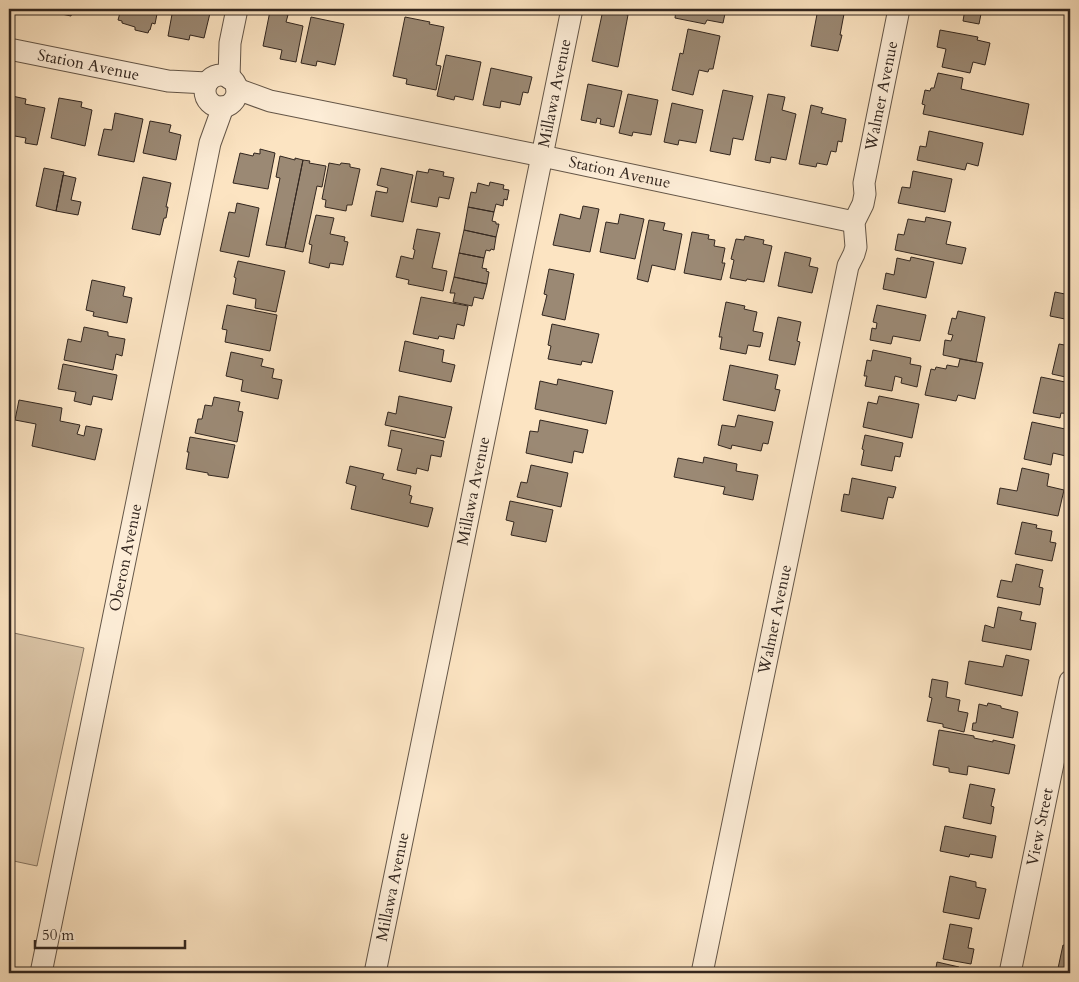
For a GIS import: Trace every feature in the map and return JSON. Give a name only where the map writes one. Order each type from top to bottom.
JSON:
[{"type":"street","name":"Oberon Avenue","points":[[41,973],[237,9]]},
{"type":"street","name":"Millawa Avenue","points":[[375,973],[572,9]]},
{"type":"street","name":"Walmer Avenue","points":[[702,973],[848,266],[856,247],[848,220],[863,204],[865,194],[864,183],[899,9]]},
{"type":"street","name":"Station Avenue","points":[[9,49],[542,156],[848,220]]},
{"type":"street","name":"View Street","points":[[1010,973],[1070,683]]},
{"type":"shaded area","points":[[9,632],[84,648],[37,866],[9,860]]},
{"type":"building","points":[[38,9],[73,9],[71,16]]},
{"type":"building","points":[[121,9],[158,9],[155,24],[152,23],[148,33],[135,30],[135,27],[118,20]]},
{"type":"building","points":[[173,9],[211,9],[204,38],[190,35],[189,40],[168,36]]},
{"type":"building","points":[[631,9],[652,9],[651,13]]},
{"type":"building","points":[[676,9],[726,9],[723,23],[707,20],[705,24],[675,18]]},
{"type":"building","points":[[818,9],[844,14],[838,51],[811,46]]},
{"type":"building","points":[[965,9],[982,9],[979,24],[963,21]]},
{"type":"building","points":[[603,10],[628,15],[618,67],[592,61]]},
{"type":"building","points":[[270,11],[288,15],[286,22],[303,26],[296,62],[280,59],[282,50],[263,46]]},
{"type":"building","points":[[311,17],[344,24],[335,65],[317,61],[316,66],[301,63]]},
{"type":"building","points":[[405,17],[444,27],[436,65],[441,66],[436,90],[406,84],[407,79],[393,76]]},
{"type":"building","points":[[688,29],[720,36],[713,69],[709,69],[708,72],[699,70],[693,95],[672,90],[680,53],[683,54]]},
{"type":"building","points":[[940,30],[978,37],[977,40],[990,43],[985,65],[973,62],[970,73],[942,67],[946,49],[937,47]]},
{"type":"building","points":[[446,55],[481,62],[473,100],[455,96],[454,100],[437,96]]},
{"type":"building","points":[[491,68],[532,77],[528,93],[523,92],[520,105],[501,101],[500,108],[483,105]]},
{"type":"building","points":[[938,73],[963,78],[961,89],[1029,104],[1023,135],[923,114],[925,105],[922,104],[925,90],[930,91],[931,88],[934,88]]},
{"type":"building","points":[[588,84],[622,91],[614,127],[600,124],[601,119],[597,118],[596,123],[581,120]]},
{"type":"building","points":[[723,90],[753,96],[743,140],[733,138],[730,155],[710,151]]},
{"type":"building","points":[[628,94],[658,100],[651,135],[633,132],[632,136],[619,133]]},
{"type":"building","points":[[768,94],[785,97],[782,110],[796,114],[786,160],[771,157],[770,163],[755,160]]},
{"type":"building","points":[[12,96],[26,99],[25,104],[45,108],[37,145],[25,143],[26,138],[9,135],[9,110]]},
{"type":"building","points":[[59,98],[82,102],[81,107],[92,110],[85,146],[51,138]]},
{"type":"building","points":[[672,103],[703,110],[696,143],[679,140],[678,145],[664,142]]},
{"type":"building","points":[[811,105],[823,108],[821,113],[846,119],[842,142],[838,141],[836,152],[831,151],[827,165],[817,163],[816,167],[799,164]]},
{"type":"building","points":[[115,113],[143,119],[134,162],[98,155],[104,129],[112,130]]},
{"type":"building","points":[[150,121],[171,125],[169,132],[181,135],[176,160],[143,153]]},
{"type":"building","points":[[929,131],[983,143],[978,166],[967,163],[965,170],[917,160],[920,146],[926,147]]},
{"type":"building","points":[[260,149],[275,153],[268,189],[233,183],[240,153],[253,156],[254,153],[260,154]]},
{"type":"building","points":[[280,156],[303,160],[285,248],[266,245],[280,178],[276,177]]},
{"type":"building","points":[[303,160],[326,166],[322,187],[317,186],[303,252],[285,248]]},
{"type":"building","points":[[329,163],[350,164],[350,167],[360,169],[352,205],[347,205],[346,211],[325,207],[326,200],[322,199]]},
{"type":"building","points":[[44,168],[64,172],[56,211],[36,206]]},
{"type":"building","points":[[381,168],[413,175],[403,222],[371,216],[376,191],[387,193],[388,188],[377,185]]},
{"type":"building","points":[[429,169],[444,172],[443,176],[454,178],[449,199],[439,197],[437,207],[411,202],[417,171],[428,173]]},
{"type":"building","points":[[913,171],[952,179],[945,212],[898,203],[902,187],[910,188]]},
{"type":"building","points":[[63,175],[76,178],[71,200],[81,202],[78,215],[56,211]]},
{"type":"building","points":[[143,177],[171,183],[166,207],[168,207],[166,218],[164,218],[160,235],[132,229]]},
{"type":"building","points":[[490,182],[504,185],[503,189],[509,190],[507,200],[504,199],[503,206],[496,204],[494,212],[468,207],[471,192],[476,193],[478,183],[489,186]]},
{"type":"building","points":[[237,203],[259,208],[249,257],[220,251],[229,212],[235,213]]},
{"type":"building","points":[[583,206],[599,209],[590,252],[553,245],[560,214],[580,219]]},
{"type":"building","points":[[468,207],[494,212],[492,221],[499,224],[496,237],[464,230]]},
{"type":"building","points":[[1070,211],[1070,239],[1065,238]]},
{"type":"building","points":[[620,214],[644,219],[635,259],[600,252],[606,222],[618,224]]},
{"type":"building","points":[[316,215],[334,218],[330,234],[345,237],[344,241],[348,242],[343,265],[330,263],[329,268],[309,263],[312,245],[309,244]]},
{"type":"building","points":[[926,217],[951,222],[946,244],[966,248],[962,264],[895,250],[898,234],[904,235],[908,219],[925,222]]},
{"type":"building","points":[[649,220],[665,223],[663,230],[682,234],[675,270],[652,265],[648,282],[637,279]]},
{"type":"building","points":[[417,229],[440,233],[432,268],[447,271],[443,291],[408,284],[409,280],[396,277],[401,256],[413,259]]},
{"type":"building","points":[[464,230],[496,237],[494,250],[486,250],[484,258],[459,253]]},
{"type":"building","points":[[692,232],[709,235],[708,239],[715,240],[714,246],[725,248],[722,263],[725,263],[721,280],[684,273]]},
{"type":"building","points":[[745,236],[764,240],[763,244],[772,246],[764,282],[730,278],[734,260],[731,259],[736,239],[744,240]]},
{"type":"building","points":[[785,252],[811,258],[809,266],[818,268],[812,293],[778,286]]},
{"type":"building","points":[[459,253],[484,258],[482,268],[487,269],[486,271],[489,272],[487,284],[454,277]]},
{"type":"building","points":[[911,257],[934,262],[926,298],[883,289],[886,273],[894,275],[897,258],[910,261]]},
{"type":"building","points":[[238,261],[285,271],[276,312],[255,308],[256,299],[233,294],[236,278],[234,277]]},
{"type":"building","points":[[549,269],[574,274],[565,320],[542,315],[547,295],[544,294]]},
{"type":"building","points":[[454,277],[487,284],[483,299],[474,297],[472,306],[453,302],[455,293],[450,293]]},
{"type":"building","points":[[92,280],[125,287],[123,296],[132,298],[127,323],[93,316],[94,312],[86,310]]},
{"type":"building","points":[[1055,292],[1070,295],[1070,320],[1050,316]]},
{"type":"building","points":[[421,297],[468,306],[464,326],[457,324],[454,339],[439,336],[438,339],[413,334]]},
{"type":"building","points":[[726,302],[745,306],[744,309],[757,312],[753,331],[763,333],[760,347],[748,345],[746,354],[720,349],[722,337],[719,337]]},
{"type":"building","points":[[227,305],[277,315],[270,351],[225,342],[227,330],[222,329]]},
{"type":"building","points":[[877,305],[926,315],[920,341],[893,336],[891,344],[870,340],[872,328],[876,329],[877,323],[873,322]]},
{"type":"building","points":[[958,311],[985,317],[976,362],[943,355],[945,340],[951,341],[953,335],[948,334],[952,318],[956,319]]},
{"type":"building","points":[[778,317],[801,322],[797,341],[800,342],[795,365],[769,360]]},
{"type":"building","points":[[552,324],[599,334],[592,363],[582,361],[581,365],[548,359],[551,346],[548,345]]},
{"type":"building","points":[[84,327],[108,332],[108,336],[125,339],[122,356],[116,354],[113,370],[64,360],[68,339],[81,342]]},
{"type":"building","points":[[405,341],[444,350],[442,362],[455,365],[451,382],[399,371]]},
{"type":"building","points":[[1059,344],[1070,346],[1070,378],[1052,374]]},
{"type":"building","points":[[873,350],[911,358],[910,364],[921,366],[917,387],[901,383],[902,378],[895,376],[892,391],[865,386],[867,376],[864,376],[867,360],[871,361]]},
{"type":"building","points":[[231,352],[263,359],[261,366],[274,369],[272,378],[282,380],[278,399],[241,391],[243,380],[226,376]]},
{"type":"building","points":[[960,359],[983,363],[975,399],[958,395],[956,401],[925,395],[931,369],[935,370],[936,367],[946,369],[947,365],[958,367]]},
{"type":"building","points":[[63,364],[117,375],[112,400],[93,396],[91,405],[74,401],[76,392],[58,389]]},
{"type":"building","points":[[730,365],[778,375],[775,389],[780,390],[775,411],[723,400]]},
{"type":"building","points":[[1041,377],[1070,383],[1070,414],[1061,413],[1060,418],[1033,413]]},
{"type":"building","points":[[558,379],[613,391],[606,424],[535,409],[540,381],[557,385]]},
{"type":"building","points":[[399,396],[452,407],[445,438],[385,425],[388,412],[396,414]]},
{"type":"building","points":[[879,396],[919,404],[912,438],[863,427],[868,402],[877,404]]},
{"type":"building","points":[[214,397],[240,402],[238,411],[243,412],[237,442],[195,433],[198,419],[202,419],[205,405],[212,406]]},
{"type":"building","points":[[19,400],[62,408],[60,421],[80,425],[77,434],[84,436],[86,426],[102,429],[95,460],[32,446],[36,424],[15,420]]},
{"type":"building","points":[[738,415],[773,422],[768,444],[763,443],[761,451],[732,445],[731,449],[718,445],[722,425],[735,427]]},
{"type":"building","points":[[540,420],[588,430],[583,453],[574,451],[572,463],[526,453],[530,431],[538,432]]},
{"type":"building","points":[[1032,422],[1070,430],[1070,457],[1053,453],[1051,465],[1024,459]]},
{"type":"building","points":[[391,430],[444,441],[441,457],[431,455],[428,471],[417,468],[416,474],[397,470],[402,449],[388,446]]},
{"type":"building","points":[[865,435],[903,443],[900,457],[895,456],[892,471],[861,465]]},
{"type":"building","points":[[190,437],[235,445],[228,478],[186,469]]},
{"type":"building","points":[[704,457],[737,464],[736,471],[758,475],[753,500],[723,494],[725,487],[674,477],[678,458],[703,463]]},
{"type":"building","points":[[531,465],[568,473],[561,507],[517,497],[521,482],[527,483]]},
{"type":"building","points":[[350,466],[384,474],[382,479],[411,486],[409,495],[412,496],[410,503],[433,508],[428,527],[351,509],[356,486],[346,483]]},
{"type":"building","points":[[1022,468],[1049,474],[1047,486],[1064,490],[1058,516],[997,504],[1000,488],[1017,491]]},
{"type":"building","points":[[852,478],[896,487],[893,498],[888,497],[883,519],[841,511],[844,494],[849,495]]},
{"type":"building","points":[[510,501],[553,510],[546,542],[511,535],[514,522],[506,520]]},
{"type":"building","points":[[1022,522],[1037,525],[1036,528],[1052,531],[1050,542],[1056,543],[1052,561],[1015,554]]},
{"type":"building","points":[[1016,564],[1043,570],[1039,587],[1043,588],[1040,605],[997,597],[1001,580],[1012,582]]},
{"type":"building","points":[[998,607],[1022,612],[1020,620],[1036,623],[1031,650],[982,641],[985,625],[994,628]]},
{"type":"building","points":[[1006,655],[1029,660],[1022,696],[965,684],[969,661],[1003,667]]},
{"type":"building","points":[[932,679],[948,682],[946,697],[960,700],[958,711],[968,713],[964,732],[943,727],[943,724],[927,721],[932,698],[929,697]]},
{"type":"building","points":[[988,703],[1018,712],[1013,738],[972,730],[973,723],[976,723],[979,704],[987,706]]},
{"type":"building","points":[[939,730],[1015,745],[1009,774],[968,766],[967,775],[949,772],[949,768],[933,765]]},
{"type":"building","points":[[970,784],[995,789],[991,806],[994,807],[991,824],[963,818]]},
{"type":"building","points":[[945,826],[996,836],[992,858],[970,854],[969,857],[940,851]]},
{"type":"building","points":[[950,876],[976,882],[976,887],[986,889],[979,919],[943,912]]},
{"type":"building","points":[[950,924],[972,928],[968,948],[974,949],[971,964],[943,959]]},
{"type":"building","points":[[1063,945],[1070,947],[1070,973],[1057,973]]},
{"type":"building","points":[[937,962],[959,967],[958,973],[935,973]]}]
